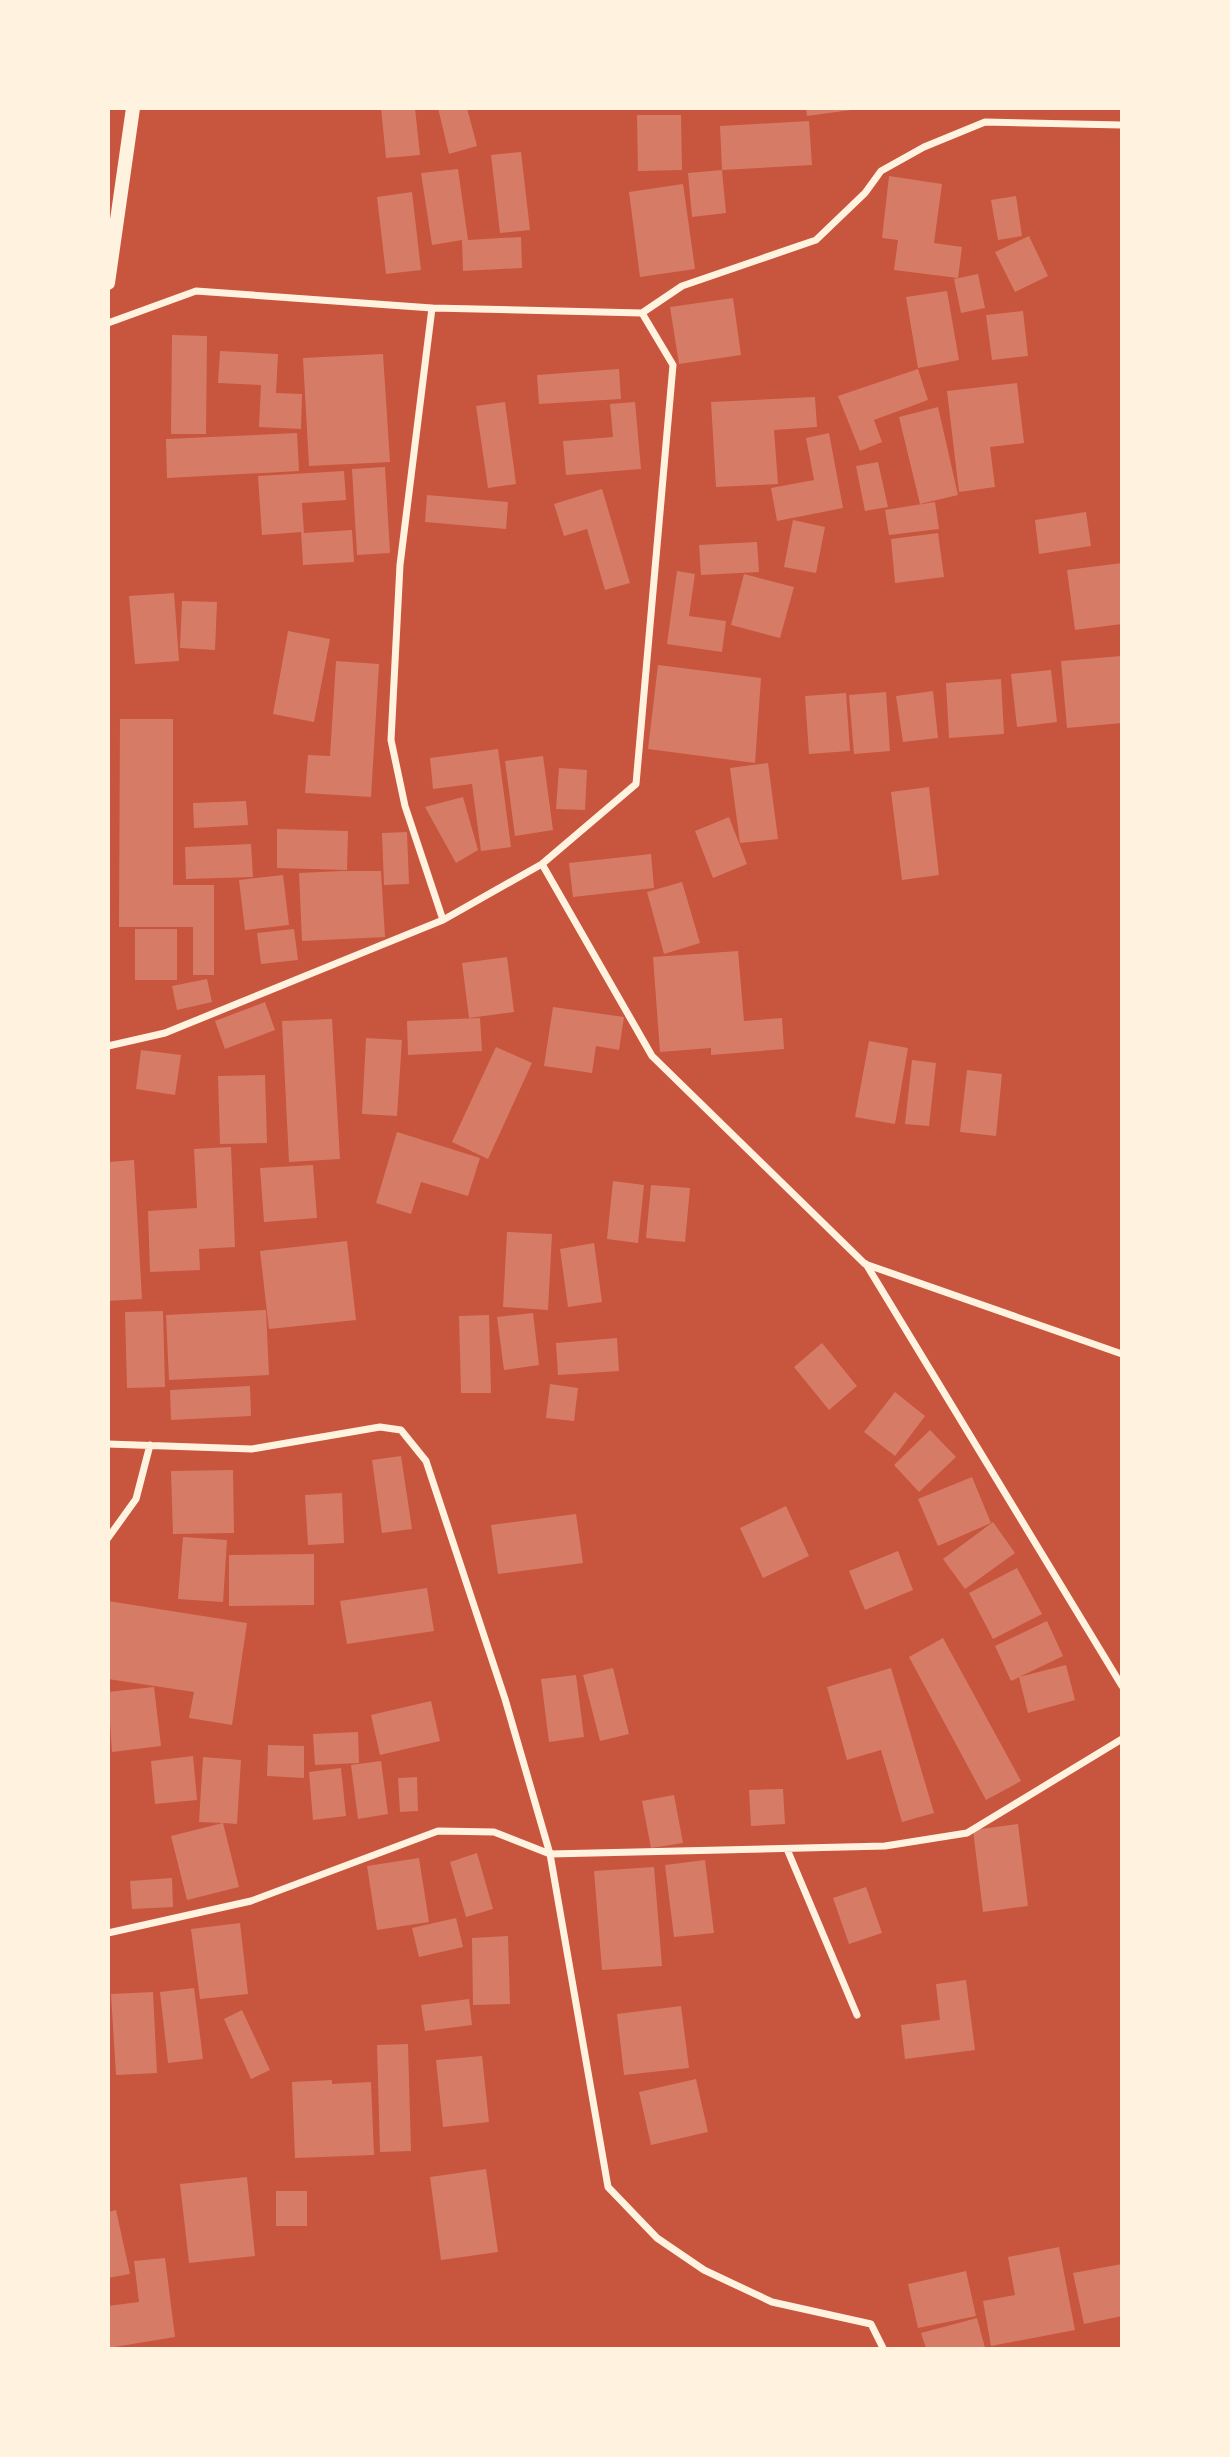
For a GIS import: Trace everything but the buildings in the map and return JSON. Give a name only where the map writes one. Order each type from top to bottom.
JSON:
[{"type":"main road","points":[[108,282],[133,108]]},
{"type":"street","points":[[108,323],[197,290],[432,308],[642,313],[682,286],[816,240],[865,193],[881,171],[924,147],[985,122],[1122,125]]},
{"type":"street","points":[[432,308],[400,565],[391,740],[405,806],[443,920]]},
{"type":"street","points":[[108,1046],[165,1033],[443,920],[542,864],[636,784],[673,365],[642,313]]},
{"type":"street","points":[[542,864],[652,1056],[865,1264],[1122,1686]]},
{"type":"street","points":[[865,1264],[1122,1354]]},
{"type":"street","points":[[108,1444],[252,1449],[380,1427],[401,1430],[426,1461],[505,1699],[550,1854],[608,2187],[657,2238],[704,2270],[772,2302],[871,2324],[883,2348]]},
{"type":"street","points":[[108,1538],[136,1499],[150,1445]]},
{"type":"street","points":[[108,1933],[251,1901],[438,1831],[494,1832],[550,1854],[885,1846],[967,1833],[1122,1739]]},
{"type":"street","points":[[787,1849],[857,2015]]}]
